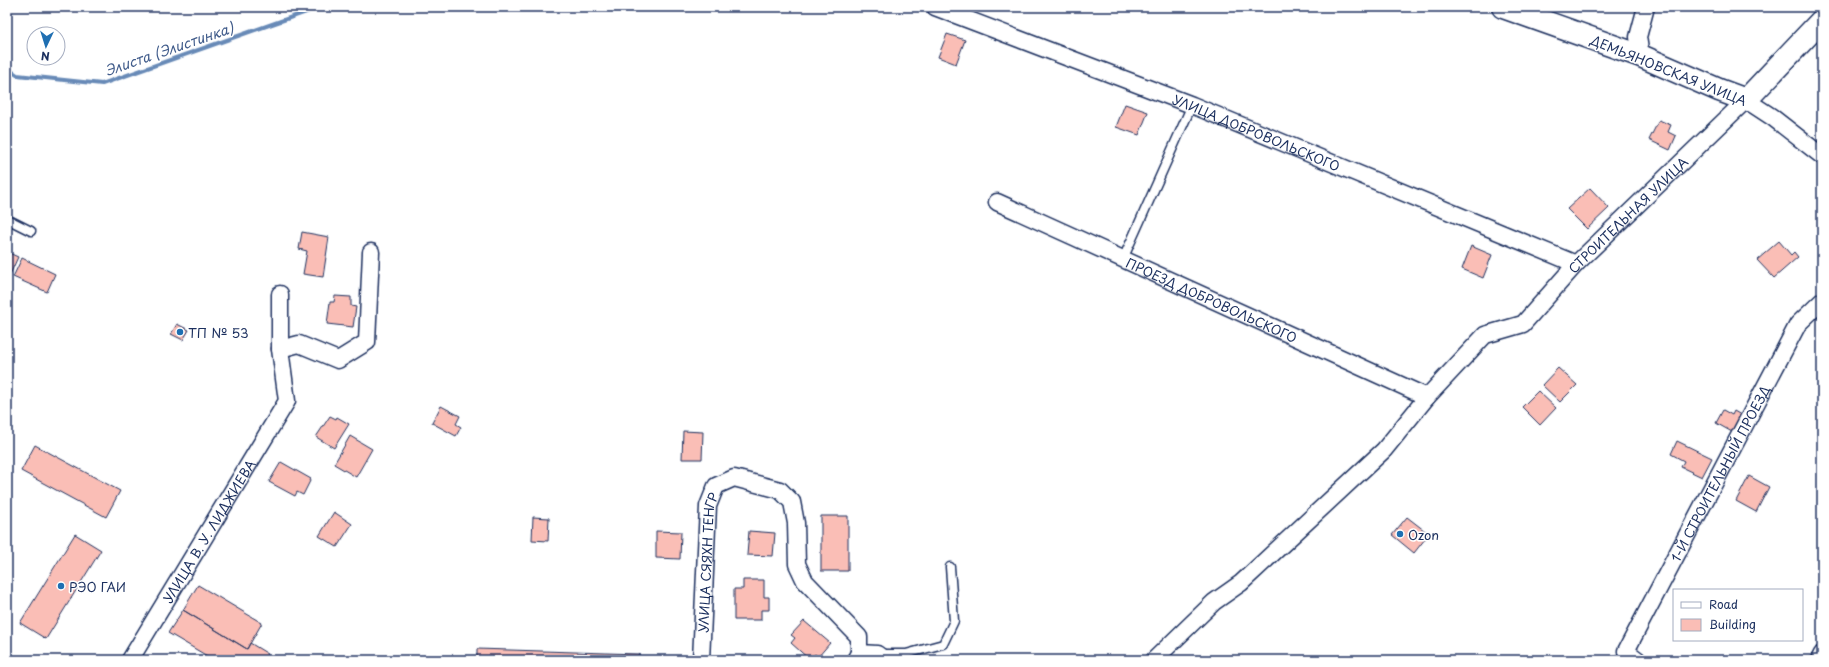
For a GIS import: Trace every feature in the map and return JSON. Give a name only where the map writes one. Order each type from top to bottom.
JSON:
[{"type":"street","name":"УЛИЦА ДОБРОВОЛЬСКОГО","points":[[935,7],[1192,105],[1576,264]]},
{"type":"street","name":"ДЕМЬЯНОВСКАЯ УЛИЦА","points":[[1503,7],[1641,56],[1719,90],[1746,100],[1772,117],[1822,156]]},
{"type":"street","points":[[1641,56],[1638,37],[1646,7]]},
{"type":"street","name":"СТРОИТЕЛЬНАЯ УЛИЦА","points":[[1154,660],[1214,602],[1241,583],[1384,450],[1427,397],[1485,335],[1523,324],[1576,264],[1746,100],[1822,20]]},
{"type":"street","name":"ПРОЕЗД ДОБРОВОЛЬСКОГО","points":[[998,202],[1427,397]]},
{"type":"street","points":[[280,294],[280,349],[299,344],[338,360],[367,342],[371,252]]},
{"type":"street","name":"1-Й СТРОИТЕЛЬНЫЙ ПРОЕЗД","points":[[1632,656],[1798,324],[1822,301]]},
{"type":"street","name":"УЛИЦА В. У. ЛИДЖИЕВА","points":[[130,660],[287,401],[280,349]]},
{"type":"street","name":"УЛИЦА СЯЯХН ТЕНГР","points":[[701,660],[708,506],[716,486],[734,478],[780,490],[792,502],[796,523],[797,564],[806,581],[859,637],[857,657],[881,657]]},
{"type":"street","points":[[1819,660],[1822,654]]},
{"type":"lane","points":[[1123,259],[1192,105]]},
{"type":"lane","points":[[7,219],[31,231]]},
{"type":"lane","points":[[881,657],[906,654],[943,644],[954,621],[950,567]]},
{"type":"building","points":[[947,34],[965,40],[956,64],[938,57]]},
{"type":"building","points":[[1125,104],[1148,112],[1139,135],[1116,127]]},
{"type":"building","points":[[1659,120],[1671,125],[1668,132],[1676,136],[1670,150],[1649,140]]},
{"type":"building","points":[[1590,188],[1609,208],[1587,229],[1567,209]]},
{"type":"building","points":[[302,232],[329,237],[323,277],[303,274],[307,251],[299,249]]},
{"type":"building","points":[[1779,241],[1791,255],[1794,252],[1798,257],[1774,278],[1757,260]]},
{"type":"building","points":[[1471,246],[1492,255],[1483,278],[1462,269]]},
{"type":"building","points":[[7,252],[18,257],[7,281]]},
{"type":"building","points":[[22,258],[55,274],[47,292],[13,277]]},
{"type":"building","points":[[335,296],[351,297],[351,306],[356,307],[353,327],[327,324],[330,302],[334,302]]},
{"type":"building","name":"ТП № 53","points":[[177,324],[189,330],[183,340],[171,334]]},
{"type":"building","points":[[1558,368],[1577,385],[1560,402],[1542,385]]},
{"type":"building","points":[[1538,391],[1556,408],[1540,425],[1522,407]]},
{"type":"building","points":[[441,406],[460,416],[456,424],[461,427],[456,436],[432,423]]},
{"type":"building","points":[[1723,410],[1732,415],[1734,411],[1741,415],[1732,432],[1716,423]]},
{"type":"building","points":[[330,416],[336,419],[337,417],[349,424],[334,448],[316,437]]},
{"type":"building","points":[[683,431],[703,432],[702,459],[682,459]]},
{"type":"building","points":[[350,436],[372,449],[356,477],[334,464]]},
{"type":"building","points":[[1677,441],[1712,458],[1702,477],[1681,467],[1684,461],[1671,454]]},
{"type":"building","points":[[35,445],[120,491],[106,517],[21,471]]},
{"type":"building","points":[[281,462],[311,479],[303,495],[297,492],[295,496],[269,482]]},
{"type":"building","points":[[1749,476],[1769,487],[1756,512],[1736,501]]},
{"type":"building","points":[[334,512],[352,524],[337,547],[319,536]]},
{"type":"building","points":[[821,516],[848,516],[848,571],[821,571]]},
{"type":"building","points":[[533,517],[549,518],[548,541],[532,540]]},
{"type":"building","points":[[1407,517],[1429,534],[1414,553],[1392,535]]},
{"type":"building","points":[[656,531],[681,532],[680,559],[656,558]]},
{"type":"building","points":[[749,531],[775,533],[773,556],[747,555]]},
{"type":"building","name":"РЭО ГАИ","points":[[75,534],[101,550],[46,639],[20,623]]},
{"type":"building","points":[[743,580],[764,580],[764,597],[769,597],[769,610],[761,610],[761,620],[734,620],[734,589],[743,589]]},
{"type":"building","points":[[198,585],[262,623],[247,649],[183,610]]},
{"type":"building","points":[[183,610],[247,649],[250,643],[268,654],[265,660],[214,660],[168,633]]},
{"type":"building","points":[[804,621],[830,643],[818,657],[815,654],[810,660],[791,643],[795,638],[791,635]]},
{"type":"building","points":[[477,649],[639,654],[639,660],[477,660]]},
{"type":"waterway","name":"Элиста (Элистинка)","points":[[7,68],[17,75],[102,84],[312,10]]},
{"type":"place","name":"ТП № 53","points":[[180,332]]},
{"type":"place","name":"Ozon","points":[[1400,534]]},
{"type":"place","name":"РЭО ГАИ","points":[[61,586]]}]
